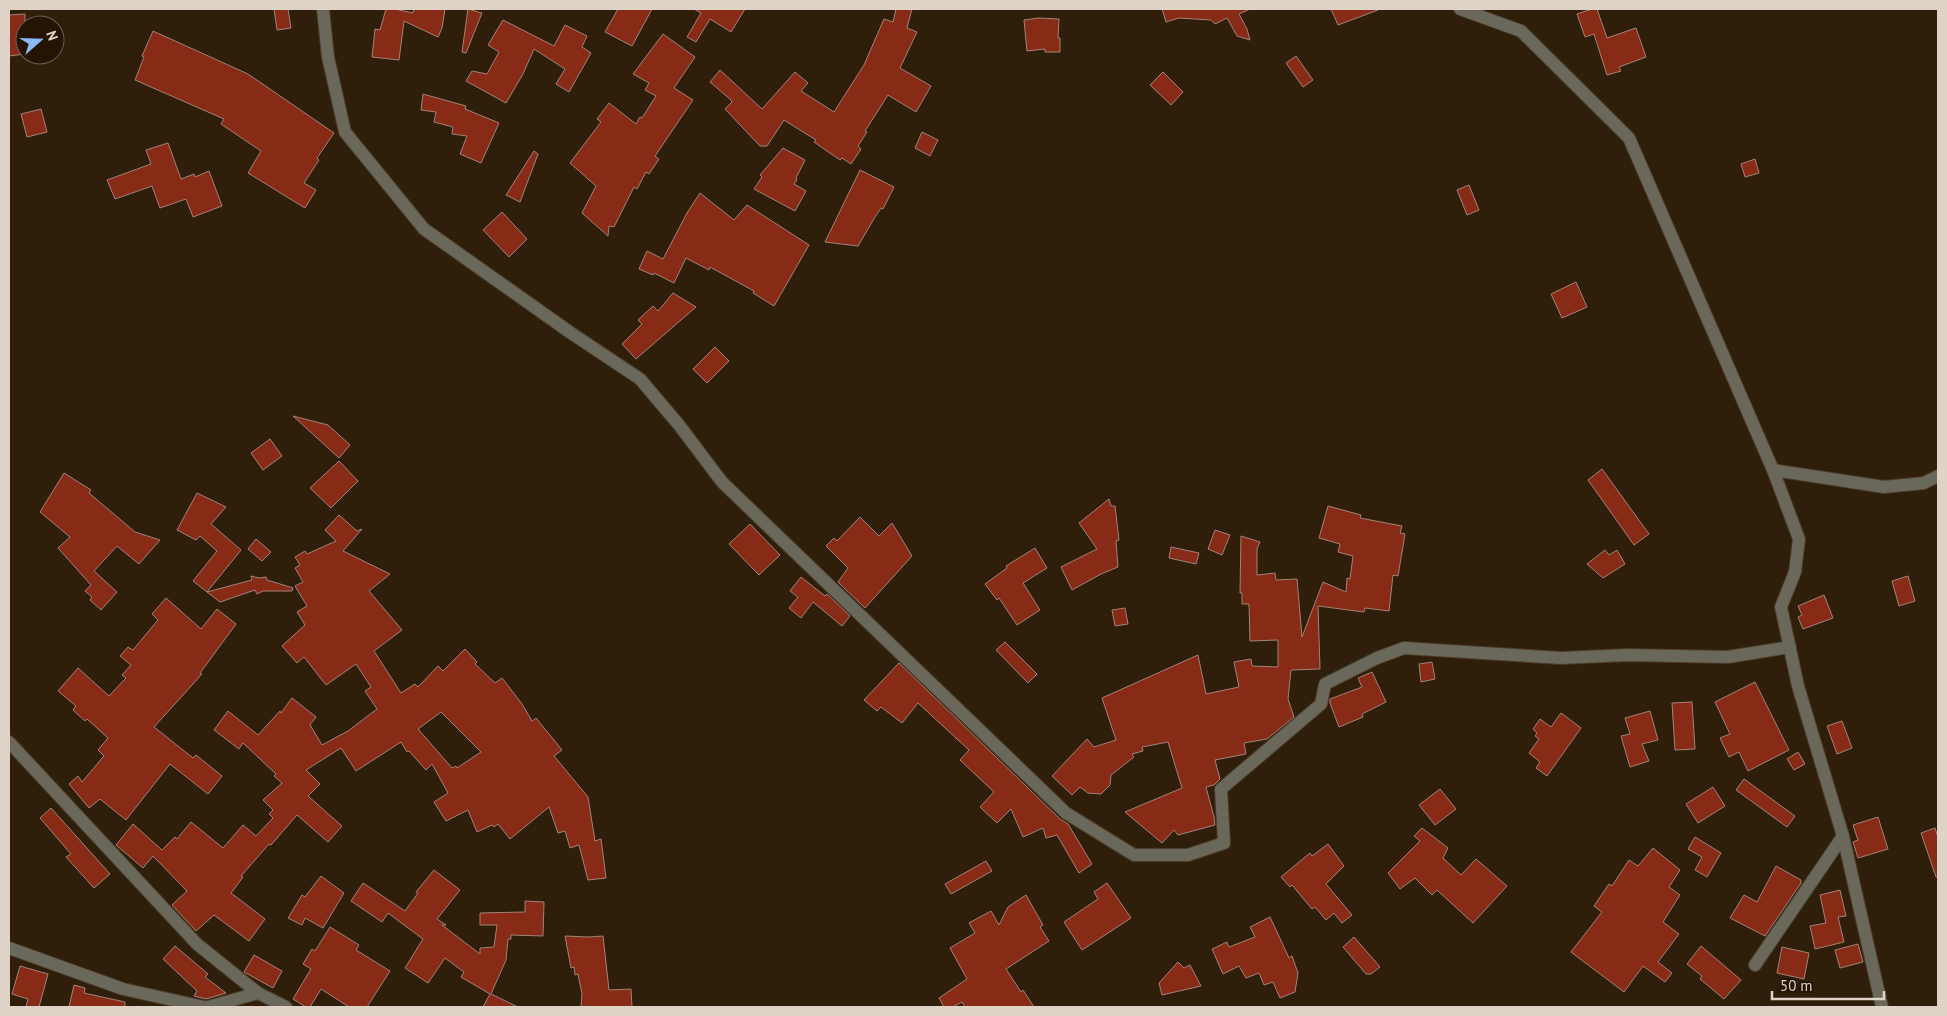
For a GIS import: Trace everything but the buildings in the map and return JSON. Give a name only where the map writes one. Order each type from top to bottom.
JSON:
[{"type":"street","points":[[322,9],[328,57],[346,132],[424,228],[571,333],[640,379],[679,425],[722,482],[1066,813],[1134,855],[1188,855],[1224,843],[1221,789],[1321,704],[1326,684],[1377,658],[1404,648],[1561,658],[1628,655],[1728,657],[1790,648]]},
{"type":"street","points":[[1460,9],[1521,31],[1629,138],[1773,470],[1798,539],[1794,572],[1781,607],[1798,686],[1843,836],[1882,1007]]},
{"type":"street","points":[[1773,470],[1884,487],[1924,482],[1938,476]]},
{"type":"street","points":[[9,742],[197,944],[258,993],[286,1007]]},
{"type":"street","points":[[1755,965],[1843,836]]},
{"type":"street","points":[[9,948],[123,989],[204,1007]]},
{"type":"street","points":[[208,1007],[258,993]]}]
